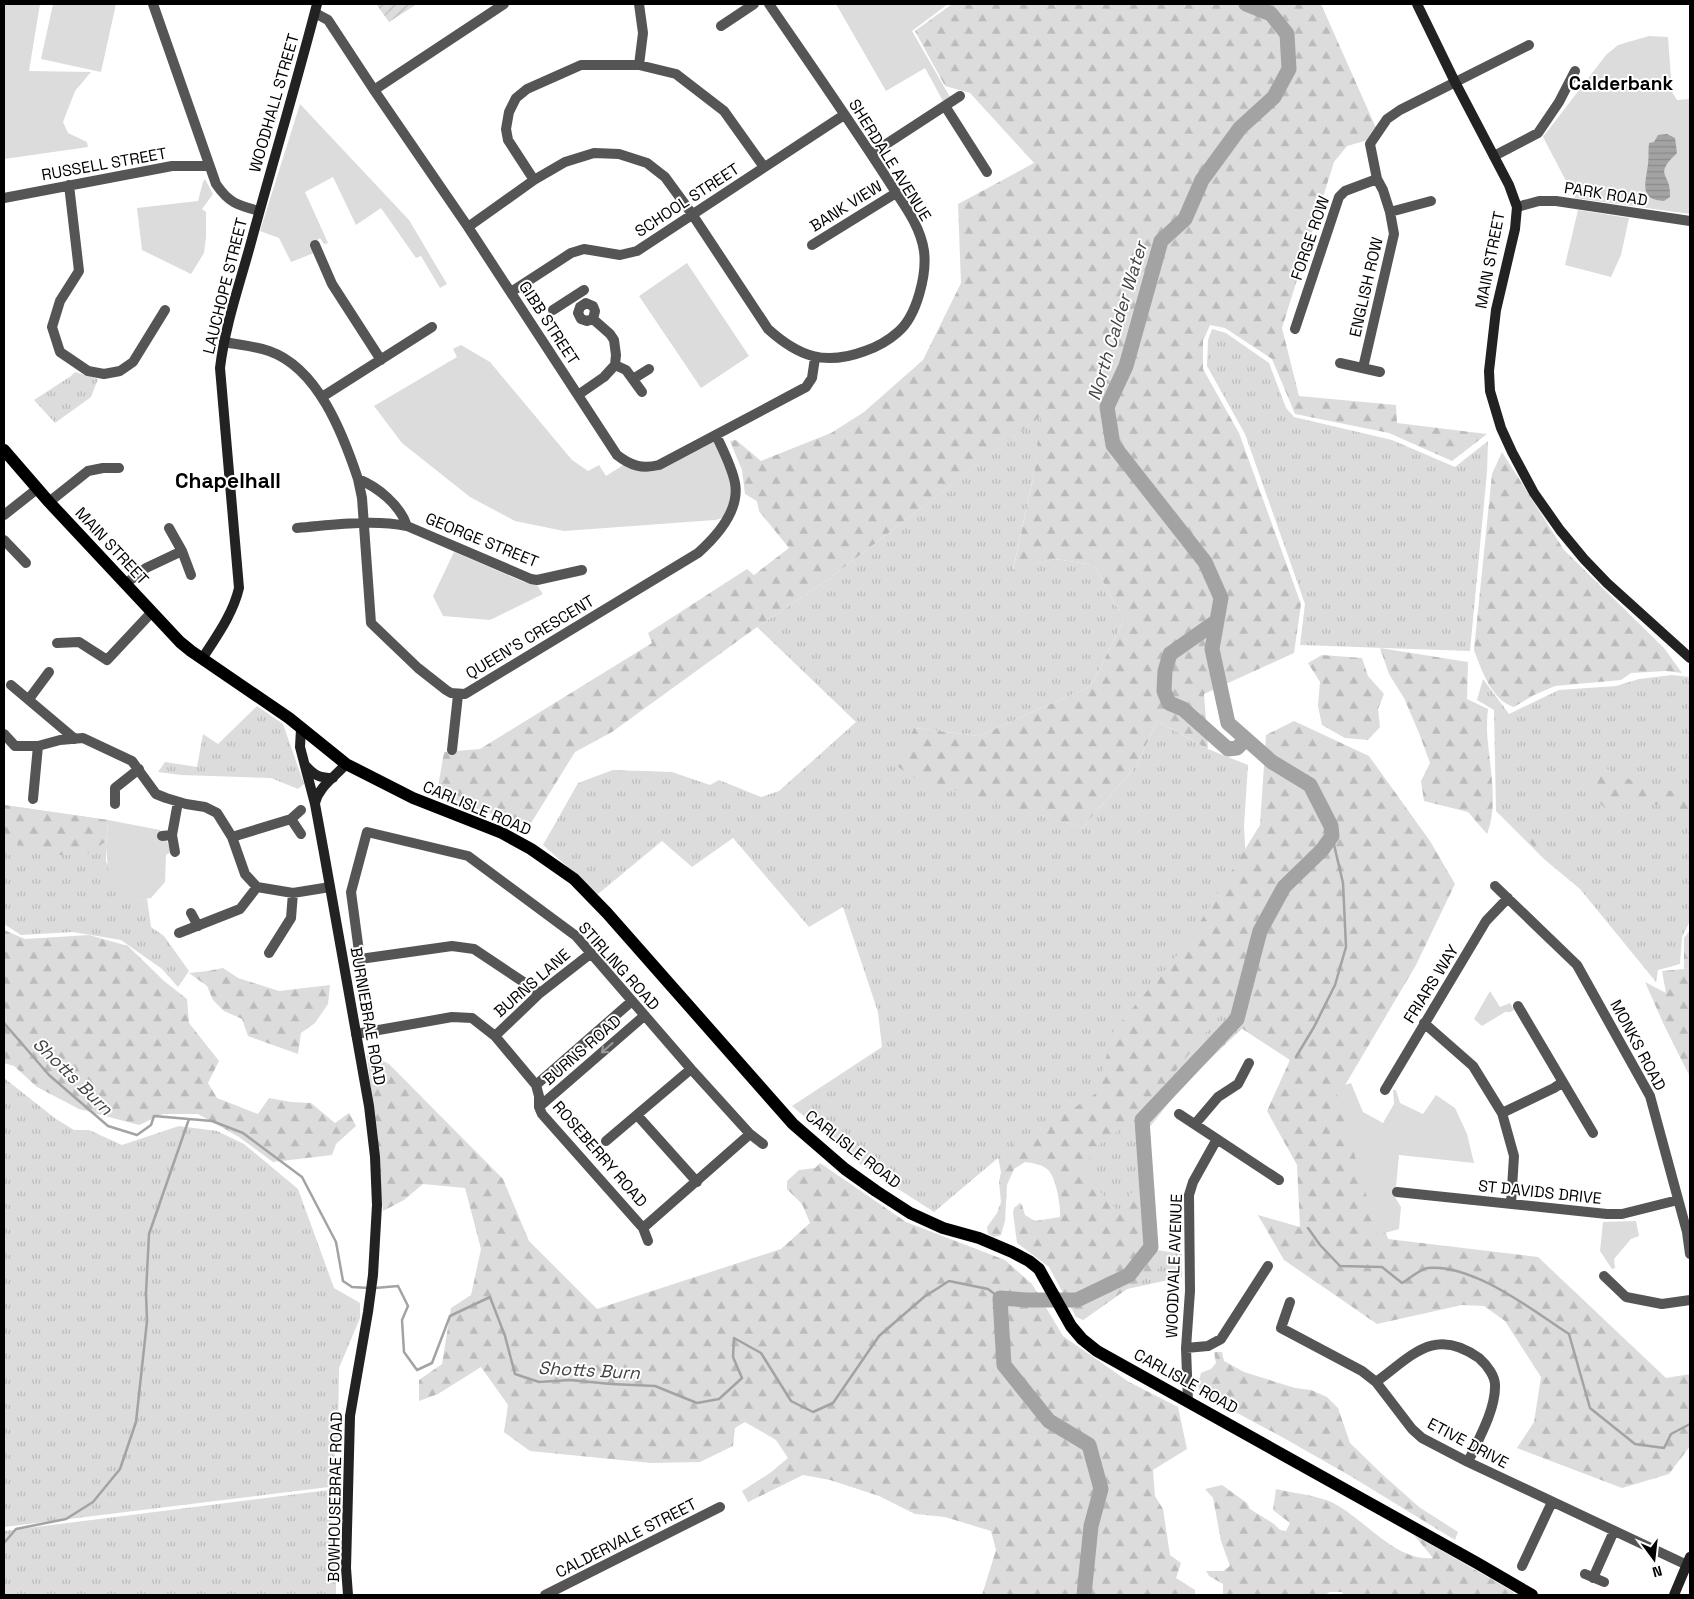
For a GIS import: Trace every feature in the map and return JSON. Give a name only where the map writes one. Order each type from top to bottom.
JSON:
[{"type":"main road","name":"MAIN STREET","points":[[4,450],[37,489],[151,613],[180,642],[202,659]]},
{"type":"main road","name":"CARLISLE ROAD","points":[[202,659],[289,718],[346,764],[413,798],[502,833],[552,862],[574,880],[607,913],[793,1124],[845,1169],[910,1213],[943,1228],[979,1238],[1029,1261],[1039,1269],[1070,1326],[1097,1351],[1532,1595]]},
{"type":"street","points":[[153,4],[216,184],[224,196],[236,204],[259,211]]},
{"type":"street","points":[[374,90],[504,4]]},
{"type":"street","points":[[639,4],[643,33],[639,64]]},
{"type":"street","points":[[721,26],[754,4]]},
{"type":"street","name":"SHERDALE AVENUE","points":[[769,4],[915,222],[924,251],[923,279],[913,312],[900,331],[875,347],[854,355],[815,358]]},
{"type":"street","name":"MAIN STREET","points":[[1421,5],[1455,82],[1509,185],[1517,207],[1515,229],[1496,310],[1489,370],[1490,391],[1495,412],[1512,452],[1534,493],[1560,530],[1584,559],[1607,582],[1690,658]]},
{"type":"street","name":"GIBB STREET","points":[[316,8],[328,20],[468,227],[617,455],[632,465],[642,467],[659,465],[806,388],[812,378],[815,358]]},
{"type":"street","name":"WOODHALL STREET","points":[[259,211],[285,125],[316,8]]},
{"type":"street","name":"ENGLISH ROW","points":[[1363,368],[1394,234],[1390,212],[1383,190],[1377,179],[1370,144],[1388,119],[1400,110],[1529,45]]},
{"type":"street","points":[[534,180],[508,140],[506,129],[509,112],[516,98],[527,89],[581,65],[639,64],[676,74],[724,111],[764,167]]},
{"type":"street","points":[[1494,156],[1538,133],[1559,102],[1576,71]]},
{"type":"street","points":[[871,154],[960,96]]},
{"type":"street","points":[[945,106],[988,172]]},
{"type":"street","name":"SCHOOL STREET","points":[[511,292],[570,253],[584,249],[620,255],[637,251],[844,115]]},
{"type":"street","points":[[468,227],[534,180],[565,162],[594,153],[620,154],[647,163],[665,177],[692,214],[768,329],[782,341],[815,358]]},
{"type":"street","name":"RUSSELL STREET","points":[[4,198],[172,166],[209,166]]},
{"type":"street","name":"FORGE ROW","points":[[1295,329],[1339,197],[1345,191],[1377,179]]},
{"type":"street","points":[[69,185],[79,271],[60,301],[52,327],[60,352],[88,372],[104,374],[120,371],[133,362],[165,310]]},
{"type":"street","name":"BANK VIEW","points":[[812,245],[896,193]]},
{"type":"street","points":[[1390,212],[1431,201]]},
{"type":"street","name":"PARK ROAD","points":[[1517,207],[1556,201],[1690,221]]},
{"type":"street","name":"LAUCHOPE STREET","points":[[202,659],[220,631],[236,600],[239,588],[220,368],[224,342],[259,211]]},
{"type":"street","points":[[315,245],[332,284],[381,360]]},
{"type":"street","points":[[553,310],[580,293],[582,305],[578,312],[579,317],[587,322],[593,319],[614,340],[615,365],[604,377],[578,395]]},
{"type":"street","points":[[322,397],[432,327]]},
{"type":"street","points":[[224,342],[270,352],[302,372],[322,397],[341,434],[358,479]]},
{"type":"street","points":[[1340,363],[1380,372]]},
{"type":"street","points":[[615,365],[626,370],[642,392]]},
{"type":"street","points":[[633,380],[649,369]]},
{"type":"street","name":"QUEEN'S CRESCENT","points":[[358,479],[362,498],[371,623],[418,668],[446,690],[458,695],[465,694],[698,553],[712,541],[730,515],[736,495],[735,483],[716,435]]},
{"type":"street","points":[[49,502],[88,471],[103,468],[120,468]]},
{"type":"street","name":"GEORGE STREET","points":[[358,479],[368,483],[387,498],[402,515],[408,526],[531,580],[582,570]]},
{"type":"street","points":[[4,515],[37,489]]},
{"type":"street","points":[[297,528],[363,523],[408,526]]},
{"type":"street","points":[[169,528],[182,551],[191,575]]},
{"type":"street","points":[[4,540],[26,563]]},
{"type":"street","points":[[125,584],[146,568],[182,551]]},
{"type":"street","points":[[57,643],[79,642],[107,660],[151,613]]},
{"type":"street","points":[[29,699],[49,672]]},
{"type":"street","points":[[11,685],[75,739]]},
{"type":"street","points":[[452,750],[458,695]]},
{"type":"street","name":"BURNIEBRAE ROAD","points":[[301,728],[300,747],[315,804],[369,1106],[375,1156],[376,1205],[373,1275],[368,1312]]},
{"type":"street","points":[[4,734],[15,746],[38,746],[83,738],[132,761],[156,794],[178,802],[205,807],[217,813],[232,837],[245,874],[257,887],[293,893],[330,887]]},
{"type":"street","points":[[32,800],[38,746]]},
{"type":"street","points":[[304,764],[316,776],[333,778]]},
{"type":"street","points":[[315,804],[317,794],[321,788],[346,764]]},
{"type":"street","points":[[115,804],[115,788],[139,769]]},
{"type":"street","points":[[175,852],[167,836],[178,802]]},
{"type":"street","points":[[232,837],[292,819],[301,810]]},
{"type":"street","points":[[292,819],[301,834]]},
{"type":"street","name":"STIRLING ROAD","points":[[540,993],[474,949],[452,946],[360,959],[351,892],[367,832],[468,856],[576,936],[644,1016],[750,1134],[763,1144]]},
{"type":"street","name":"MONKS ROAD","points":[[1495,886],[1577,965],[1650,1096],[1687,1232],[1690,1254]]},
{"type":"street","points":[[178,933],[240,909],[257,887]]},
{"type":"street","points":[[269,953],[292,918],[293,893]]},
{"type":"street","name":"FRIARS WAY","points":[[1385,1090],[1486,921],[1508,898]]},
{"type":"street","points":[[192,913],[198,926]]},
{"type":"street","name":"BURNS LANE","points":[[495,1036],[540,993],[590,954]]},
{"type":"street","name":"BURNS ROAD","points":[[536,1085],[632,1001]]},
{"type":"street","points":[[1518,1006],[1593,1132]]},
{"type":"street","name":"BURNS ROAD","points":[[539,1107],[644,1016]]},
{"type":"street","points":[[356,1034],[452,1017],[472,1018],[495,1036],[536,1085]]},
{"type":"street","points":[[1424,1023],[1474,1066],[1502,1113],[1514,1156],[1511,1204]]},
{"type":"street","points":[[1195,1124],[1218,1096],[1238,1084],[1249,1063]]},
{"type":"street","points":[[606,1141],[691,1068]]},
{"type":"street","points":[[1502,1113],[1563,1082]]},
{"type":"street","name":"ROSEBERRY ROAD","points":[[536,1085],[539,1107],[542,1114],[643,1228],[648,1241]]},
{"type":"street","points":[[638,1114],[697,1182]]},
{"type":"street","points":[[1179,1114],[1279,1180]]},
{"type":"street","points":[[643,1228],[750,1134]]},
{"type":"street","name":"WOODVALE AVENUE","points":[[1188,1401],[1186,1348],[1190,1291],[1189,1195],[1193,1182],[1217,1139]]},
{"type":"street","name":"ST DAVIDS DRIVE","points":[[1397,1192],[1622,1214],[1678,1200]]},
{"type":"street","points":[[1186,1348],[1208,1346],[1221,1339],[1268,1266]]},
{"type":"street","points":[[1604,1276],[1626,1297],[1662,1304],[1690,1300]]},
{"type":"street","name":"ETIVE DRIVE","points":[[1290,1302],[1282,1328],[1362,1371],[1376,1382],[1412,1429],[1422,1438],[1468,1462],[1614,1531],[1688,1561]]},
{"type":"street","name":"BOWHOUSEBRAE ROAD","points":[[348,1595],[346,1568],[350,1416],[368,1312]]},
{"type":"street","points":[[1376,1382],[1424,1348],[1434,1344],[1453,1344],[1462,1347],[1483,1362],[1494,1377],[1496,1386],[1491,1410],[1468,1462]]},
{"type":"street","points":[[1522,1566],[1552,1502]]},
{"type":"street","name":"CALDERVALE STREET","points":[[545,1595],[720,1507]]},
{"type":"street","points":[[1604,1582],[1589,1576],[1614,1531]]},
{"type":"street","points":[[1674,1595],[1688,1561]]},
{"type":"green space","points":[[4,4],[40,4],[29,71],[91,72],[75,91],[63,122],[68,133],[87,142],[88,147],[4,159]]},
{"type":"green space","points":[[53,4],[116,4],[101,72],[41,59]]},
{"type":"green space","points":[[376,4],[417,4],[389,22]]},
{"type":"green space","points":[[836,4],[948,4],[912,31],[950,97],[943,101],[925,68],[886,91]]},
{"type":"green space","points":[[952,4],[1321,4],[1376,128],[1368,140],[1347,146],[1334,162],[1282,328],[1299,396],[1396,405],[1397,423],[1487,434],[1452,461],[1389,433],[1295,414],[1272,359],[1225,328],[1210,325],[1203,341],[1203,369],[1239,433],[1301,604],[1294,653],[1204,694],[1208,749],[1157,721],[1137,765],[1082,828],[914,778],[897,766],[914,728],[979,736],[1091,686],[1124,620],[1094,565],[1055,559],[1013,570],[1034,474],[1041,416],[826,581],[757,627],[612,732],[575,752],[528,828],[437,793],[444,752],[480,749],[652,643],[648,633],[747,569],[754,575],[789,548],[759,511],[757,501],[745,494],[742,470],[730,441],[736,440],[761,461],[831,433],[864,412],[923,360],[961,283],[958,204],[1034,163],[970,93],[945,86],[915,31]]},
{"type":"green space","points":[[1649,36],[1668,37],[1672,92],[1677,100],[1690,99],[1690,214],[1575,198],[1543,137],[1606,55],[1618,45]]},
{"type":"green space","points":[[300,104],[409,220],[447,284],[440,288],[421,256],[416,258],[381,208],[356,225],[333,177],[305,192],[328,243],[324,244],[320,238],[311,245],[314,253],[291,262],[279,238],[260,231]]},
{"type":"green space","points":[[205,179],[213,194],[202,209],[206,212],[204,253],[191,274],[142,250],[137,208],[198,201]]},
{"type":"green space","points":[[1578,210],[1629,218],[1621,255],[1611,277],[1565,265]]},
{"type":"green space","points":[[687,263],[749,356],[701,388],[639,296]]},
{"type":"green space","points":[[1212,329],[1226,333],[1269,363],[1286,408],[1294,417],[1392,440],[1455,467],[1488,441],[1487,472],[1470,651],[1300,645],[1305,604],[1245,434],[1207,366],[1208,340]]},
{"type":"green space","points":[[461,345],[490,362],[572,460],[588,471],[599,465],[606,476],[625,464],[641,468],[715,438],[733,483],[727,517],[715,520],[564,531],[515,521],[470,497],[402,443],[374,406],[457,357],[453,349]]},
{"type":"green space","points":[[75,372],[98,379],[91,397],[55,423],[34,400]]},
{"type":"green space","points":[[1042,415],[1034,474],[1013,569],[1055,559],[1094,565],[1124,620],[1091,686],[979,736],[914,728],[1017,808],[1082,828],[1137,765],[1157,721],[1208,749],[1248,765],[1244,826],[1254,1017],[1182,1086],[1149,1128],[1157,1250],[1182,1254],[1182,1277],[1127,1289],[1083,1320],[1069,1236],[1042,1129],[1017,1142],[934,1212],[861,1165],[792,1106],[882,1047],[878,1012],[843,907],[809,927],[733,838],[692,867],[662,841],[598,894],[543,845],[578,783],[613,770],[672,772],[710,785],[719,780],[761,797],[779,791],[856,722],[757,627],[826,581]]},
{"type":"green space","points":[[1502,452],[1564,550],[1664,648],[1682,673],[1666,671],[1631,673],[1621,680],[1555,686],[1534,695],[1514,707],[1506,704],[1499,698],[1488,683],[1474,650],[1492,474]]},
{"type":"green space","points":[[454,552],[524,582],[536,584],[543,594],[490,620],[443,616],[433,596]]},
{"type":"green space","points":[[1380,648],[1468,662],[1467,699],[1488,709],[1487,732],[1493,797],[1491,822],[1487,834],[1468,812],[1424,801],[1421,781],[1430,763],[1404,698],[1389,674]]},
{"type":"green space","points":[[1322,655],[1362,658],[1368,676],[1384,694],[1378,709],[1380,727],[1368,740],[1345,738],[1322,725],[1318,706],[1320,682],[1308,663]]},
{"type":"green space","points":[[1672,675],[1690,677],[1690,921],[1682,937],[1680,964],[1658,970],[1656,982],[1580,889],[1544,859],[1496,811],[1494,710],[1477,700],[1483,679],[1509,714],[1559,690],[1616,686],[1639,679]]},
{"type":"green space","points":[[257,706],[283,724],[304,784],[298,789],[271,778],[181,775],[158,772],[165,762],[197,767],[203,734],[218,744]]},
{"type":"green space","points":[[1294,721],[1369,756],[1430,841],[1455,884],[1416,965],[1344,1087],[1367,1178],[1388,1239],[1538,1257],[1666,1378],[1690,1374],[1690,1446],[1669,1474],[1622,1488],[1517,1448],[1534,1422],[1541,1377],[1505,1321],[1484,1306],[1462,1305],[1377,1324],[1284,1260],[1258,1215],[1300,1227],[1297,1165],[1267,1111],[1290,1060],[1244,1030],[1222,1012],[1140,1116],[1101,1143],[1092,1153],[1086,1164],[1087,1177],[1122,1216],[1131,1205],[1130,1194],[1144,1183],[1146,1240],[1143,1247],[1160,1267],[1151,1276],[1127,1289],[1083,1320],[1076,1317],[1049,1267],[1017,1243],[1013,1213],[1014,1208],[1020,1203],[1025,1215],[1035,1221],[1060,1217],[1056,1185],[1048,1170],[1037,1164],[1025,1162],[1014,1169],[1007,1185],[1005,1221],[1001,1235],[994,1237],[988,1234],[987,1227],[997,1213],[1001,1202],[999,1182],[1001,1172],[998,1157],[1017,1141],[1042,1129],[1098,1092],[1112,1033],[1187,943],[1260,825],[1266,735]]},
{"type":"green space","points":[[1603,767],[1644,786],[1677,792],[1690,798],[1690,819],[1677,811],[1649,802],[1629,800],[1615,808],[1612,816],[1591,793],[1586,779]]},
{"type":"green space","points":[[4,805],[108,820],[106,862],[134,900],[147,898],[151,927],[164,936],[189,971],[178,987],[162,969],[121,940],[73,932],[21,935],[4,924]]},
{"type":"green space","points":[[4,805],[108,820],[105,842],[87,854],[60,855],[20,845],[4,837]]},
{"type":"green space","points":[[108,820],[160,830],[160,838],[167,841],[171,852],[166,855],[165,882],[151,898],[134,900],[109,881],[106,846]]},
{"type":"green space","points":[[1524,833],[1546,837],[1546,847],[1541,854],[1531,844]]},
{"type":"green space","points":[[4,930],[25,939],[89,935],[128,946],[164,981],[187,999],[189,1023],[219,1061],[208,1083],[217,1098],[258,1114],[269,1098],[311,1103],[335,1123],[349,1113],[356,1126],[336,1144],[332,1155],[273,1162],[239,1137],[198,1114],[163,1114],[139,1125],[79,1109],[37,1087],[14,1066],[4,1063]]},
{"type":"green space","points":[[1690,930],[1690,1077],[1645,982],[1666,993],[1662,971],[1684,969],[1684,938]]},
{"type":"green space","points":[[223,968],[238,978],[279,991],[330,985],[328,1004],[315,1023],[301,1033],[298,1054],[248,1036],[242,1019],[224,1011],[213,1000],[207,986],[189,973]]},
{"type":"green space","points":[[1490,991],[1500,1007],[1510,1003],[1514,1010],[1505,1012],[1482,1026],[1474,1019]]},
{"type":"green space","points":[[367,1053],[389,1064],[503,1179],[529,1241],[597,1309],[781,1249],[810,1223],[802,1204],[787,1189],[787,1181],[799,1170],[815,1168],[820,1163],[906,1222],[1005,1260],[1032,1284],[1063,1336],[1129,1382],[1178,1407],[1187,1449],[1153,1470],[1155,1496],[1163,1509],[1170,1555],[1181,1563],[1176,1578],[1195,1590],[1195,1595],[982,1595],[996,1550],[991,1531],[945,1517],[915,1514],[879,1496],[830,1480],[803,1475],[748,1502],[742,1491],[770,1473],[788,1458],[776,1440],[745,1422],[735,1428],[733,1446],[700,1462],[651,1463],[530,1451],[504,1432],[508,1405],[481,1367],[438,1394],[419,1401],[419,1380],[442,1364],[451,1308],[471,1295],[481,1249],[465,1188],[423,1184],[404,1200],[383,1211]]},
{"type":"green space","points":[[4,1078],[56,1119],[74,1130],[89,1130],[122,1145],[179,1126],[217,1131],[244,1144],[298,1189],[334,1288],[360,1303],[360,1318],[339,1368],[338,1437],[329,1487],[4,1527]]},
{"type":"green space","points":[[1351,1083],[1363,1112],[1383,1123],[1394,1104],[1393,1090],[1396,1090],[1400,1103],[1423,1114],[1436,1095],[1455,1108],[1467,1134],[1474,1163],[1399,1155],[1395,1197],[1401,1207],[1399,1229],[1378,1235],[1335,1088]]},
{"type":"green space","points":[[1636,1221],[1639,1236],[1631,1239],[1614,1259],[1615,1268],[1612,1269],[1600,1251],[1603,1222]]},
{"type":"green space","points":[[1214,1352],[1222,1352],[1224,1361],[1244,1372],[1295,1388],[1311,1390],[1327,1397],[1338,1408],[1350,1443],[1419,1507],[1458,1532],[1455,1540],[1352,1477],[1200,1393],[1198,1384],[1201,1373],[1211,1369],[1216,1363]]},
{"type":"green space","points":[[1222,1485],[1247,1503],[1250,1509],[1280,1530],[1286,1531],[1290,1523],[1273,1510],[1276,1489],[1329,1501],[1342,1508],[1392,1546],[1405,1553],[1433,1558],[1414,1535],[1514,1592],[1513,1595],[1344,1595],[1342,1592],[1330,1592],[1324,1595],[1222,1595],[1223,1584],[1209,1576],[1206,1571],[1223,1571],[1230,1566],[1221,1541],[1213,1498],[1205,1489]]},
{"type":"green space","points":[[329,1490],[336,1595],[4,1595],[4,1531]]},
{"type":"shaded area","points":[[1667,134],[1675,138],[1677,153],[1664,171],[1670,189],[1670,197],[1664,201],[1650,197],[1645,189],[1645,183],[1649,143],[1654,142],[1658,135]]},
{"type":"waterway","name":"North Calder Water","points":[[1084,1595],[1091,1526],[1101,1489],[1089,1445],[1049,1421],[1004,1365],[1000,1298],[1077,1300],[1129,1275],[1151,1247],[1142,1120],[1237,1019],[1260,931],[1284,887],[1322,850],[1332,836],[1331,826],[1310,785],[1272,762],[1228,723],[1212,649],[1221,598],[1205,562],[1113,445],[1107,407],[1126,366],[1161,241],[1185,219],[1202,180],[1240,128],[1274,97],[1289,69],[1287,34],[1271,14],[1246,4]]},
{"type":"waterway","name":"North Calder Water","points":[[1217,621],[1170,654],[1165,671],[1164,691],[1169,703],[1183,709],[1228,749],[1237,748],[1246,739]]},
{"type":"waterway","points":[[1296,1057],[1314,1027],[1335,985],[1346,947],[1343,883],[1332,836]]},
{"type":"waterway","name":"Shotts Burn","points":[[4,1023],[49,1075],[108,1126],[137,1135],[151,1125],[154,1116],[212,1121],[243,1133],[302,1177],[336,1242],[343,1281],[352,1287],[369,1288]]},
{"type":"waterway","points":[[4,1543],[16,1529],[66,1519],[93,1502],[120,1469],[136,1422],[147,1321],[146,1293],[149,1234],[189,1119]]},
{"type":"waterway","points":[[1308,1228],[1320,1245],[1340,1266],[1382,1267],[1402,1283],[1418,1272],[1428,1268],[1464,1273],[1502,1290],[1538,1313],[1569,1334],[1590,1408],[1635,1444],[1664,1448],[1671,1434],[1690,1424]]},
{"type":"waterway","name":"Shotts Burn","points":[[375,1288],[398,1286],[408,1306],[402,1320],[404,1352],[417,1370],[432,1363],[450,1316],[490,1297],[505,1336],[515,1374],[539,1382],[570,1380],[655,1386],[697,1403],[719,1399],[742,1378],[733,1357],[734,1338],[761,1353],[791,1401],[813,1412],[833,1403],[879,1336],[924,1297],[949,1281],[988,1289],[1000,1298]]},
{"type":"district","name":"Calderbank","points":[[1621,83]]},
{"type":"district","name":"Chapelhall","points":[[228,480]]}]
